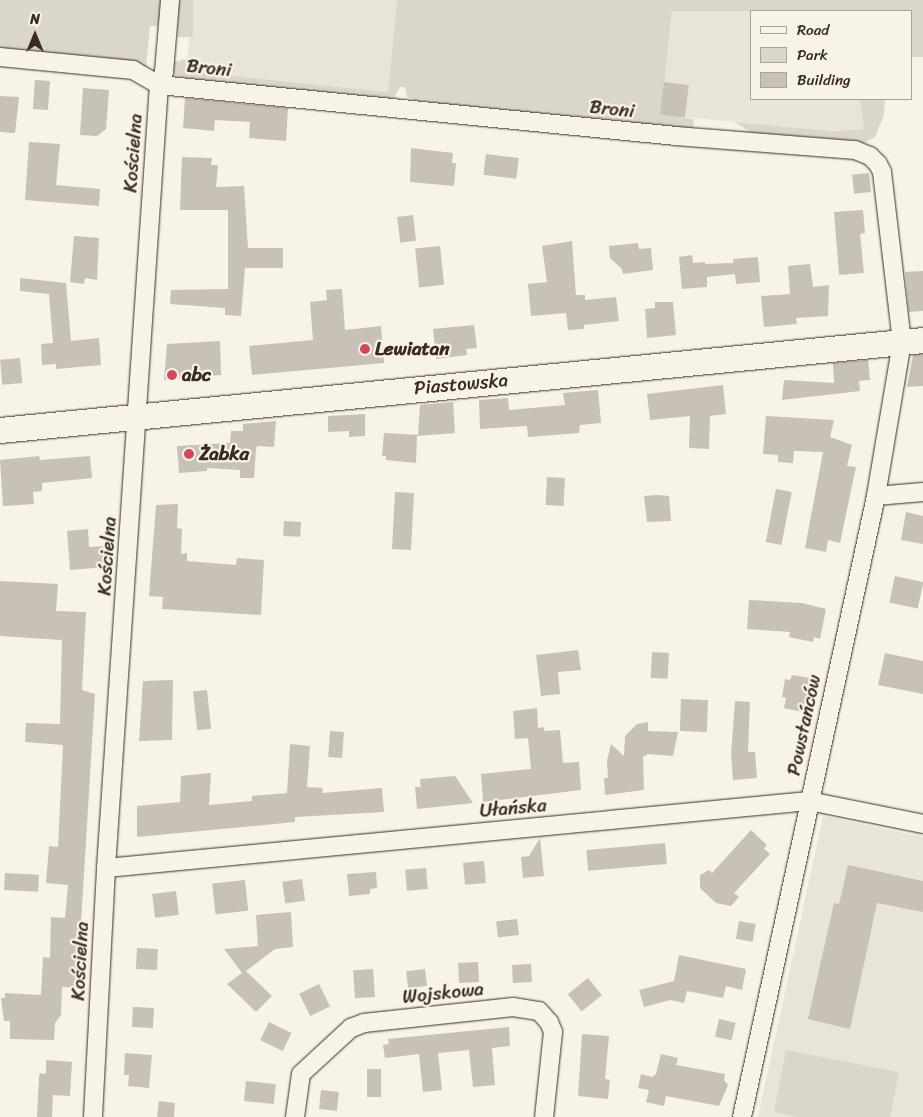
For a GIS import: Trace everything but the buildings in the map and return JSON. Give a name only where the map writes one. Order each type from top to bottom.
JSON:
[{"type":"street","name":"Kościelna","points":[[93,1117],[106,868],[139,415],[159,85],[164,72],[170,0]]},
{"type":"street","points":[[0,58],[133,70],[159,85]]},
{"type":"street","name":"Broni","points":[[159,85],[676,136],[855,150],[870,156],[882,172],[912,341]]},
{"type":"street","name":"Piastowska","points":[[0,430],[912,341]]},
{"type":"street","name":"Powstańców","points":[[742,1117],[809,801],[912,341]]},
{"type":"street","points":[[876,496],[923,492]]},
{"type":"street","name":"Ułańska","points":[[106,868],[809,801],[923,824]]},
{"type":"street","name":"Wojskowa","points":[[295,1117],[301,1074],[351,1028],[364,1023],[527,1007],[543,1013],[553,1032],[544,1117]]},
{"type":"shaded area","points":[[193,0],[397,0],[388,92],[186,71]]},
{"type":"shaded area","points":[[672,11],[750,11],[750,100],[860,100],[864,129],[833,131],[661,115]]},
{"type":"shaded area","points":[[823,816],[923,837],[923,1117],[758,1117]]},
{"type":"green space","points":[[0,0],[162,0],[160,26],[150,26],[146,68],[0,51]]},
{"type":"green space","points":[[178,0],[193,0],[193,37],[178,37]]},
{"type":"green space","points":[[397,0],[923,0],[923,57],[913,57],[913,10],[672,11],[661,115],[694,119],[693,128],[677,131],[417,101],[407,97],[405,87],[400,87],[394,98],[381,103],[183,80],[173,73],[173,62],[187,59],[186,71],[388,92]]},
{"type":"green space","points":[[860,100],[885,100],[884,115],[875,137],[860,145],[754,134],[734,122],[833,131],[864,129]]},
{"type":"green space","points":[[786,1050],[899,1072],[890,1117],[796,1117],[774,1112]]},
{"type":"place","name":"Lewiatan","points":[[365,349]]},
{"type":"place","name":"abc","points":[[172,375]]},
{"type":"place","name":"Żabka","points":[[189,454]]}]
